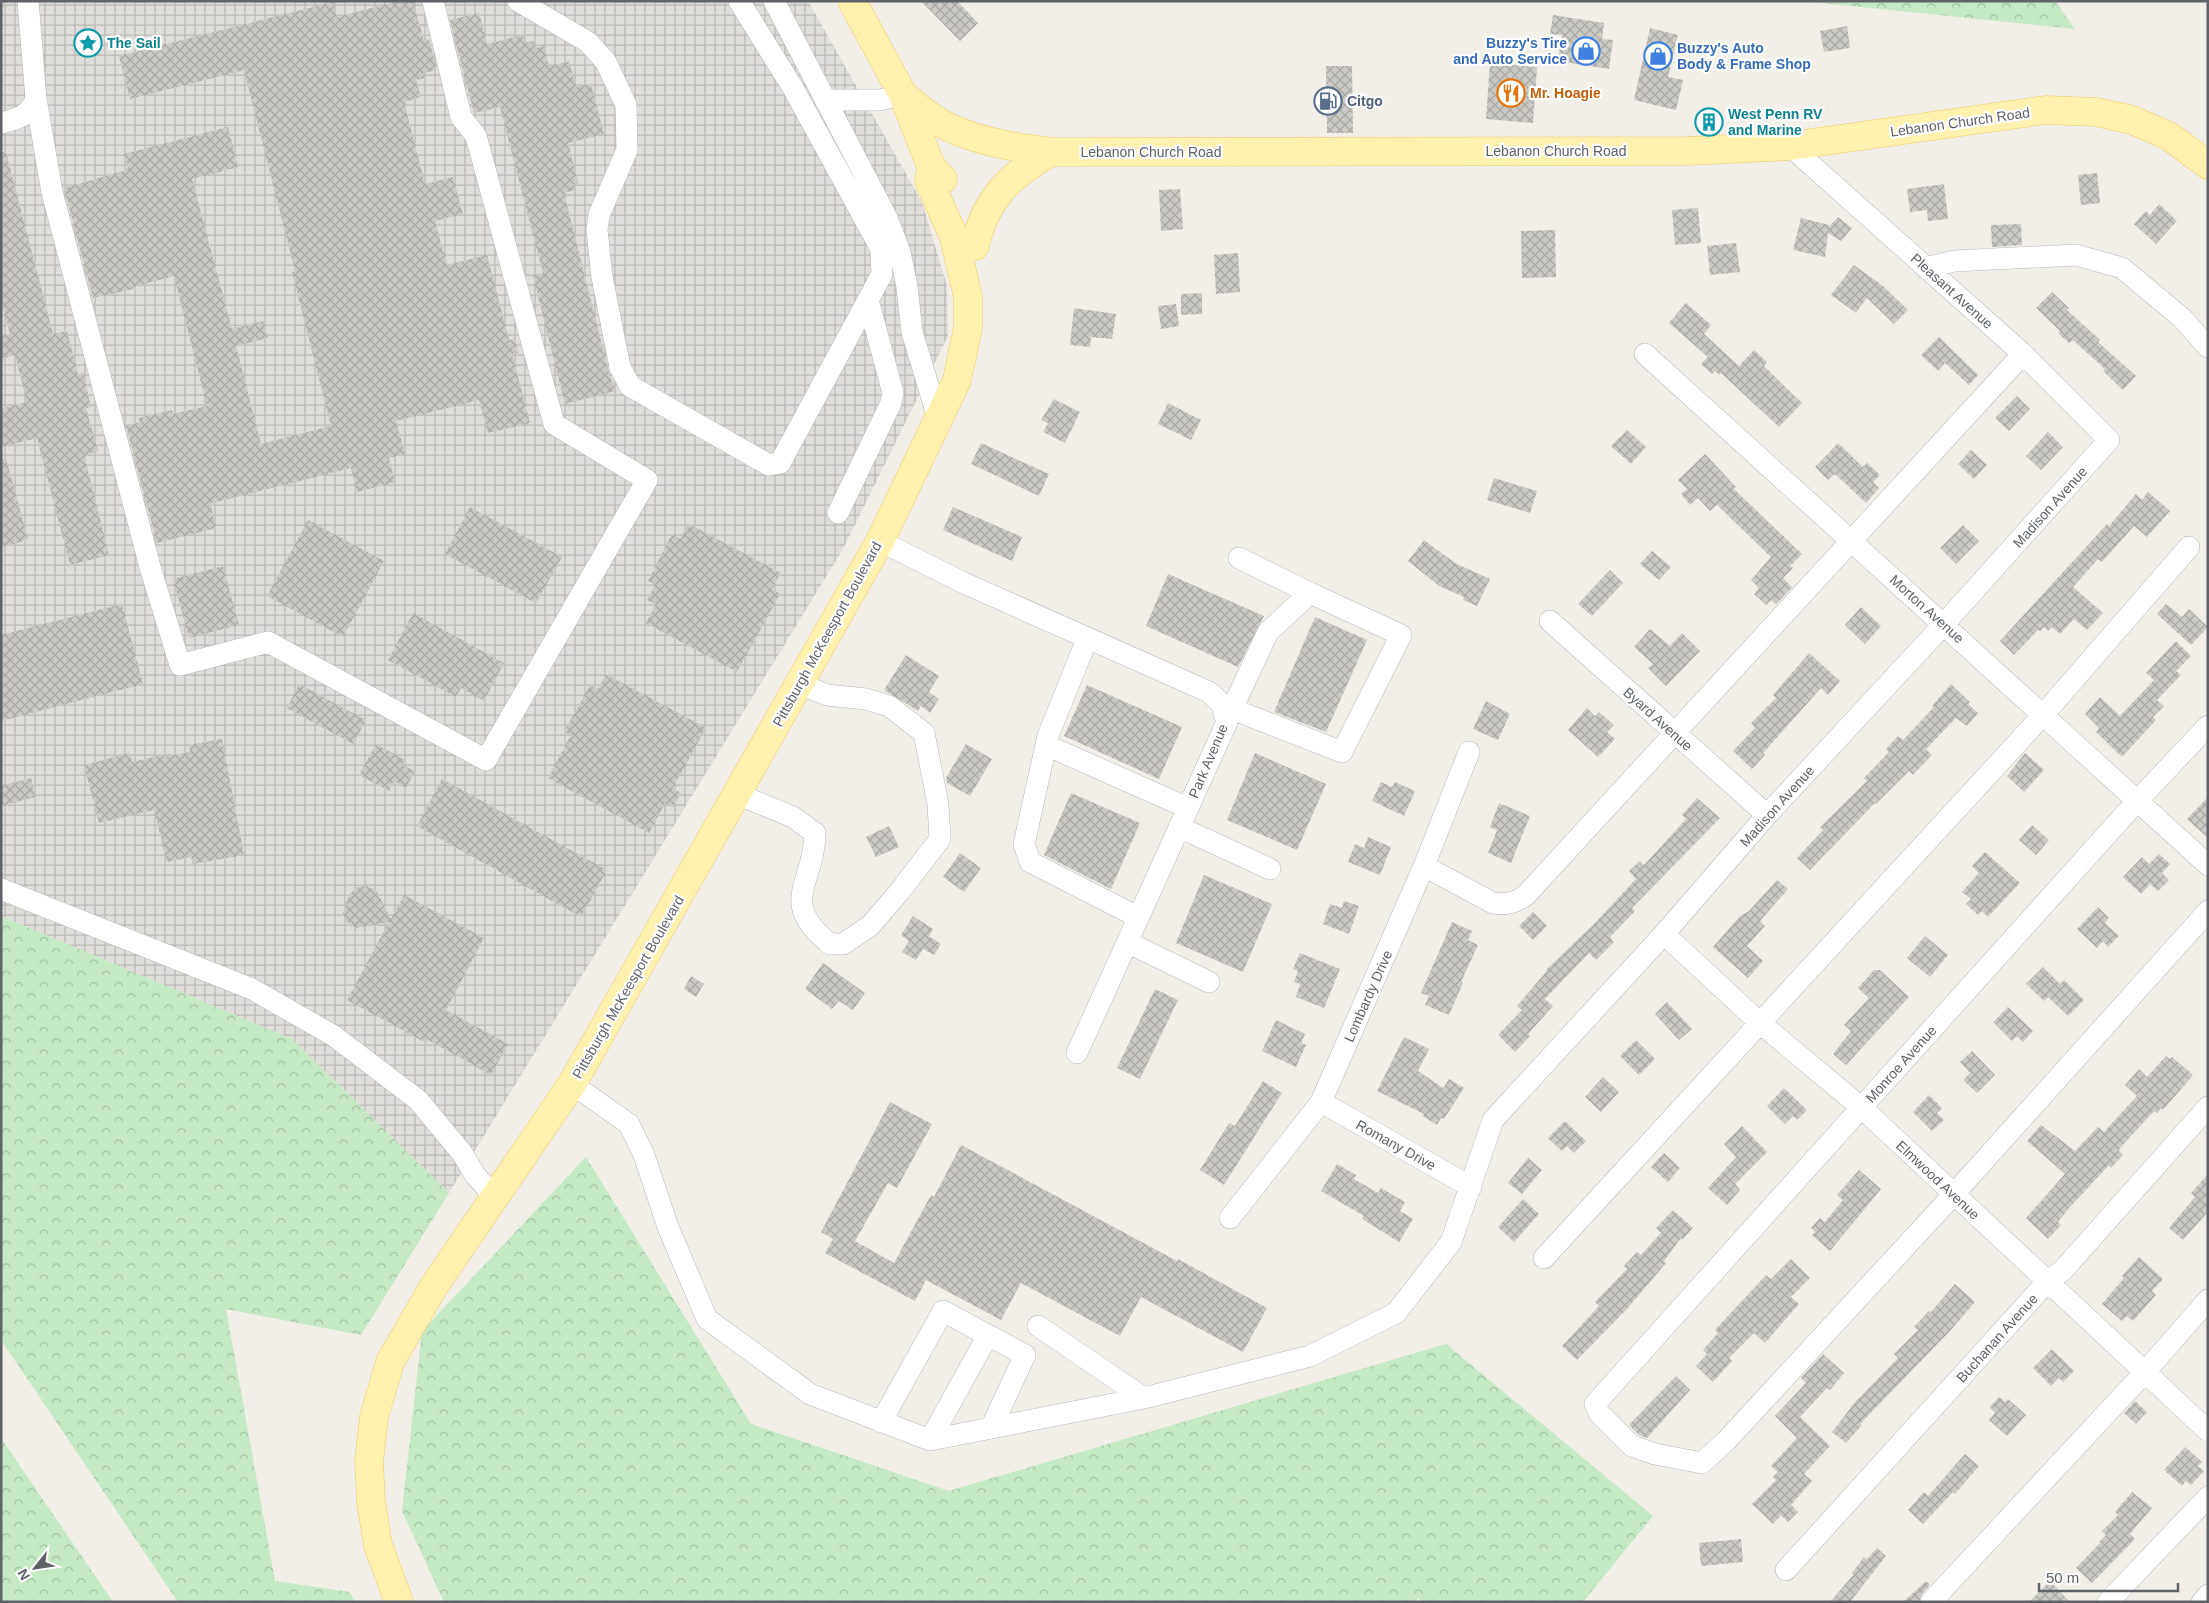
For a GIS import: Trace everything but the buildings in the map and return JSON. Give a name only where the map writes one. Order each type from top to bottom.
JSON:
[{"type":"main road","name":"Pittsburgh McKeesport Boulevard","points":[[399,1602],[378,1545],[371,1502],[369,1461],[374,1417],[390,1362],[411,1322],[434,1286],[572,1084],[880,541],[957,380],[968,328],[968,296],[954,236],[929,181],[930,166],[903,95],[852,1]]},
{"type":"main road","name":"Lebanon Church Road","points":[[903,95],[937,121],[973,136],[1004,146],[1051,152],[1688,150],[1790,146],[2045,110],[2097,112],[2132,120],[2169,136],[2208,164]]},
{"type":"main road","points":[[975,246],[980,225],[1000,191],[1025,167],[1051,152]]},
{"type":"main road","name":"Pittsburgh McKeesport Boulevard","points":[[930,166],[943,178],[975,246],[983,293],[982,331],[973,362],[957,380]]},
{"type":"street","points":[[28,1],[36,99],[52,192],[150,567],[180,666],[268,642],[486,760],[647,480],[554,424],[476,136],[461,117],[433,1]]},
{"type":"street","points":[[518,1],[588,42],[606,62],[626,105],[627,150],[599,215],[597,230],[602,276],[620,367],[630,386],[769,465],[780,463],[882,274],[881,249],[792,88],[740,1]]},
{"type":"street","points":[[774,1],[887,218],[900,252],[907,287],[912,332],[938,418]]},
{"type":"street","points":[[825,100],[879,100],[903,95]]},
{"type":"street","points":[[1,123],[17,120],[29,112],[36,99]]},
{"type":"street","name":"Pleasant Avenue","points":[[1790,146],[2023,354],[2109,440]]},
{"type":"street","points":[[1926,268],[1954,261],[2076,255],[2122,268],[2182,318],[2208,347]]},
{"type":"street","points":[[838,513],[891,403],[893,393],[868,300]]},
{"type":"street","name":"Morton Avenue","points":[[1645,354],[2208,865]]},
{"type":"street","points":[[1424,866],[1493,903],[1504,905],[1516,903],[1526,895],[2023,354]]},
{"type":"street","name":"Madison Avenue","points":[[930,1440],[1144,1398],[1310,1356],[1396,1313],[1452,1242],[1493,1120],[1664,934],[1767,815],[1944,624],[2109,440]]},
{"type":"street","name":"Park Avenue","points":[[880,541],[964,583],[1209,692],[1226,706],[1227,722],[1077,1053]]},
{"type":"street","points":[[1544,1258],[2043,715],[2189,547]]},
{"type":"street","points":[[1239,558],[1401,635],[1342,752],[1226,706],[1268,632],[1310,593]]},
{"type":"street","name":"Byard Avenue","points":[[1550,622],[1767,815]]},
{"type":"street","points":[[1087,639],[1046,745],[1024,844],[1030,862],[1138,917]]},
{"type":"street","points":[[737,794],[793,816],[815,833],[812,860],[802,887],[802,913],[814,932],[830,944],[843,944],[870,926],[940,839],[938,804],[924,733],[889,706],[866,699],[827,695],[800,684]]},
{"type":"street","name":"Monroe Avenue","points":[[1954,1194],[1726,1441],[1702,1463],[1655,1454],[1632,1446],[1599,1413],[1596,1404],[2137,801],[2208,726]]},
{"type":"street","points":[[1046,745],[1184,817],[1270,869]]},
{"type":"street","name":"Lombardy Drive","points":[[1230,1218],[1321,1102],[1424,866],[1470,752]]},
{"type":"street","points":[[1,889],[252,989],[334,1036],[418,1100],[462,1153],[475,1175],[495,1197]]},
{"type":"street","points":[[1954,1194],[2208,911]]},
{"type":"street","name":"Elmwood Avenue","points":[[1664,934],[1760,1023],[1862,1108],[2208,1431]]},
{"type":"street","points":[[1127,942],[1209,982]]},
{"type":"street","points":[[572,1084],[629,1124],[644,1155],[668,1227],[707,1319],[810,1394],[930,1440],[988,1335]]},
{"type":"street","name":"Romany Drive","points":[[1321,1102],[1471,1187]]},
{"type":"street","name":"Buchanan Avenue","points":[[1786,1570],[2047,1282],[2064,1270],[2208,1107]]},
{"type":"street","points":[[1931,1602],[2144,1372],[2208,1300]]},
{"type":"street","points":[[881,1422],[943,1311],[1025,1355],[992,1428]]},
{"type":"street","points":[[1038,1326],[1144,1398]]},
{"type":"street","points":[[2108,1602],[2208,1497]]},
{"type":"street","points":[[2202,1602],[2208,1595]]},
{"type":"shaded area","points":[[1,1],[808,1],[922,202],[947,286],[948,336],[843,549],[449,1193],[292,1039],[1,916]]},
{"type":"green space","points":[[1802,1],[2055,1],[2075,29]]},
{"type":"green space","points":[[1,916],[292,1039],[449,1193],[361,1335],[226,1309],[275,1581],[350,1592],[355,1602],[178,1602],[1,1340]]},
{"type":"green space","points":[[586,1157],[751,1424],[949,1491],[1446,1344],[1653,1516],[1583,1602],[1423,1602],[1418,1598],[1415,1602],[444,1602],[402,1511],[422,1331]]},
{"type":"green space","points":[[1,1438],[113,1602],[1,1602]]},
{"type":"place","name":"The Sail","points":[[88,43]]},
{"type":"place","name":"Buzzy's Tire and Auto Service","points":[[1586,51]]},
{"type":"place","name":"Buzzy's Auto Body & Frame Shop","points":[[1658,56]]},
{"type":"place","name":"Mr. Hoagie","points":[[1511,93]]},
{"type":"place","name":"Citgo","points":[[1328,101]]},
{"type":"place","name":"West Penn RV and Marine","points":[[1709,122]]}]
